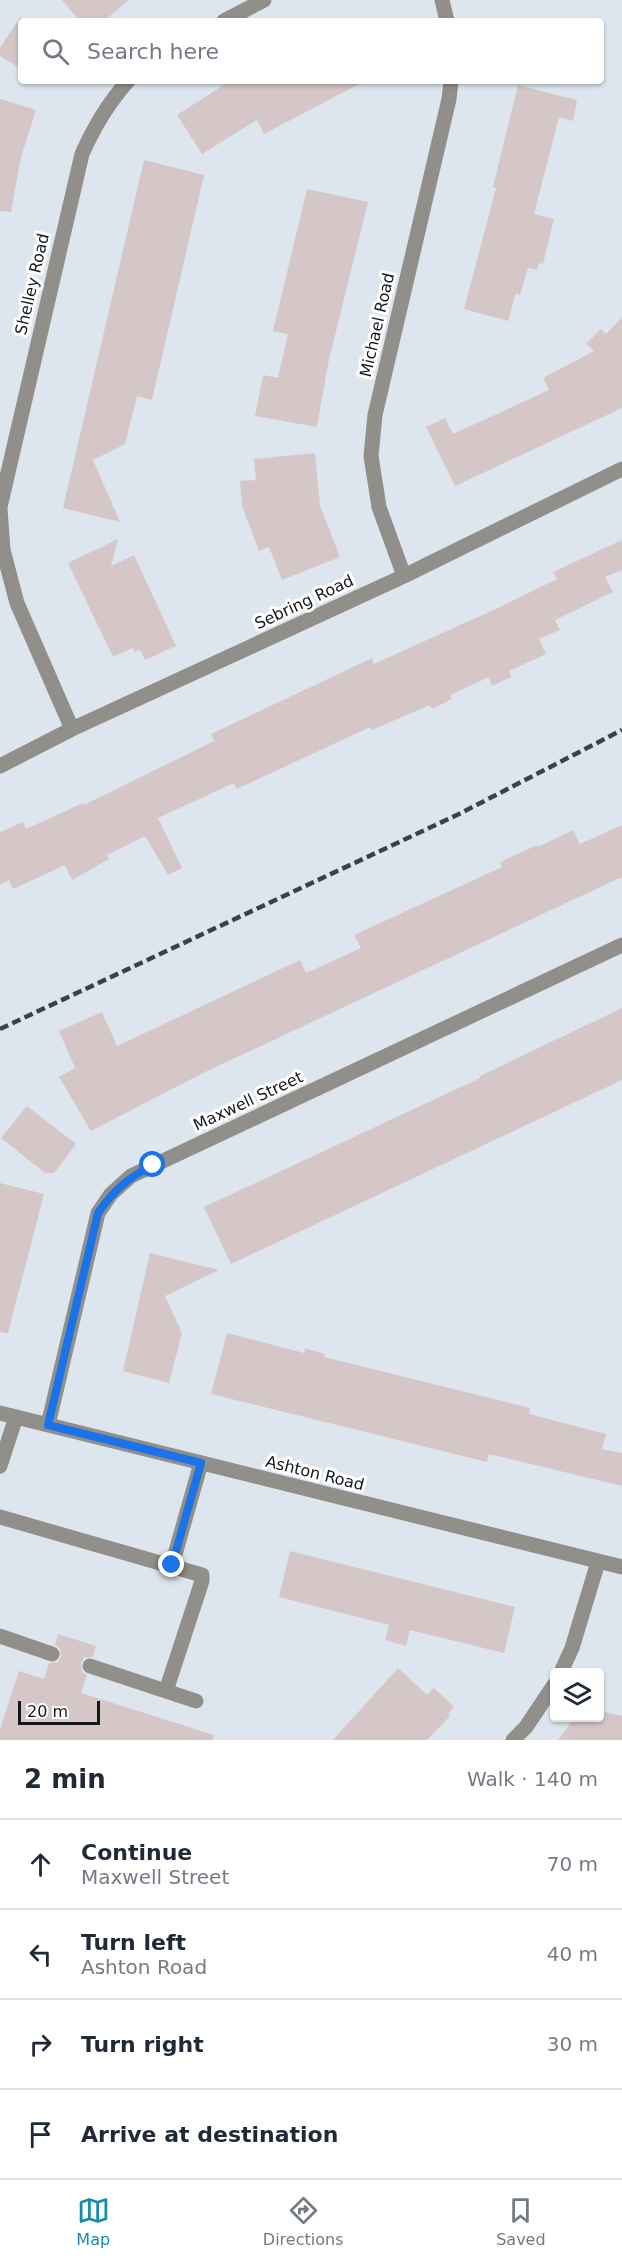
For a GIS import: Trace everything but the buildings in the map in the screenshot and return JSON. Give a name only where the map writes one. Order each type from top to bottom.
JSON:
[{"type":"street","points":[[230,18],[264,0]]},
{"type":"street","points":[[442,0],[446,18]]},
{"type":"street","name":"Shelley Road","points":[[72,729],[17,603],[3,550],[0,508],[82,154],[94,128],[113,98],[125,84]]},
{"type":"street","name":"Michael Road","points":[[404,576],[379,507],[371,456],[375,415],[451,84]]},
{"type":"street","name":"Sebring Road","points":[[0,766],[72,729],[404,576],[622,469]]},
{"type":"street","name":"Maxwell Street","points":[[48,1425],[91,1234],[98,1213],[111,1194],[131,1176],[622,945]]},
{"type":"street","name":"Ashton Road","points":[[0,1413],[622,1567]]},
{"type":"street","points":[[0,1466],[16,1417]]},
{"type":"street","points":[[172,1565],[201,1463]]},
{"type":"street","points":[[0,1516],[202,1575],[166,1691]]},
{"type":"street","points":[[563,1668],[576,1639],[598,1562]]},
{"type":"street","points":[[0,1636],[52,1654]]},
{"type":"street","points":[[90,1666],[196,1701]]},
{"type":"street","points":[[513,1740],[526,1727],[550,1692]]},
{"type":"railway","points":[[0,1029],[459,814],[622,730]]},
{"type":"route","points":[[153,1165],[131,1176],[111,1194],[98,1213],[91,1234],[48,1425],[201,1463],[172,1565]]}]
